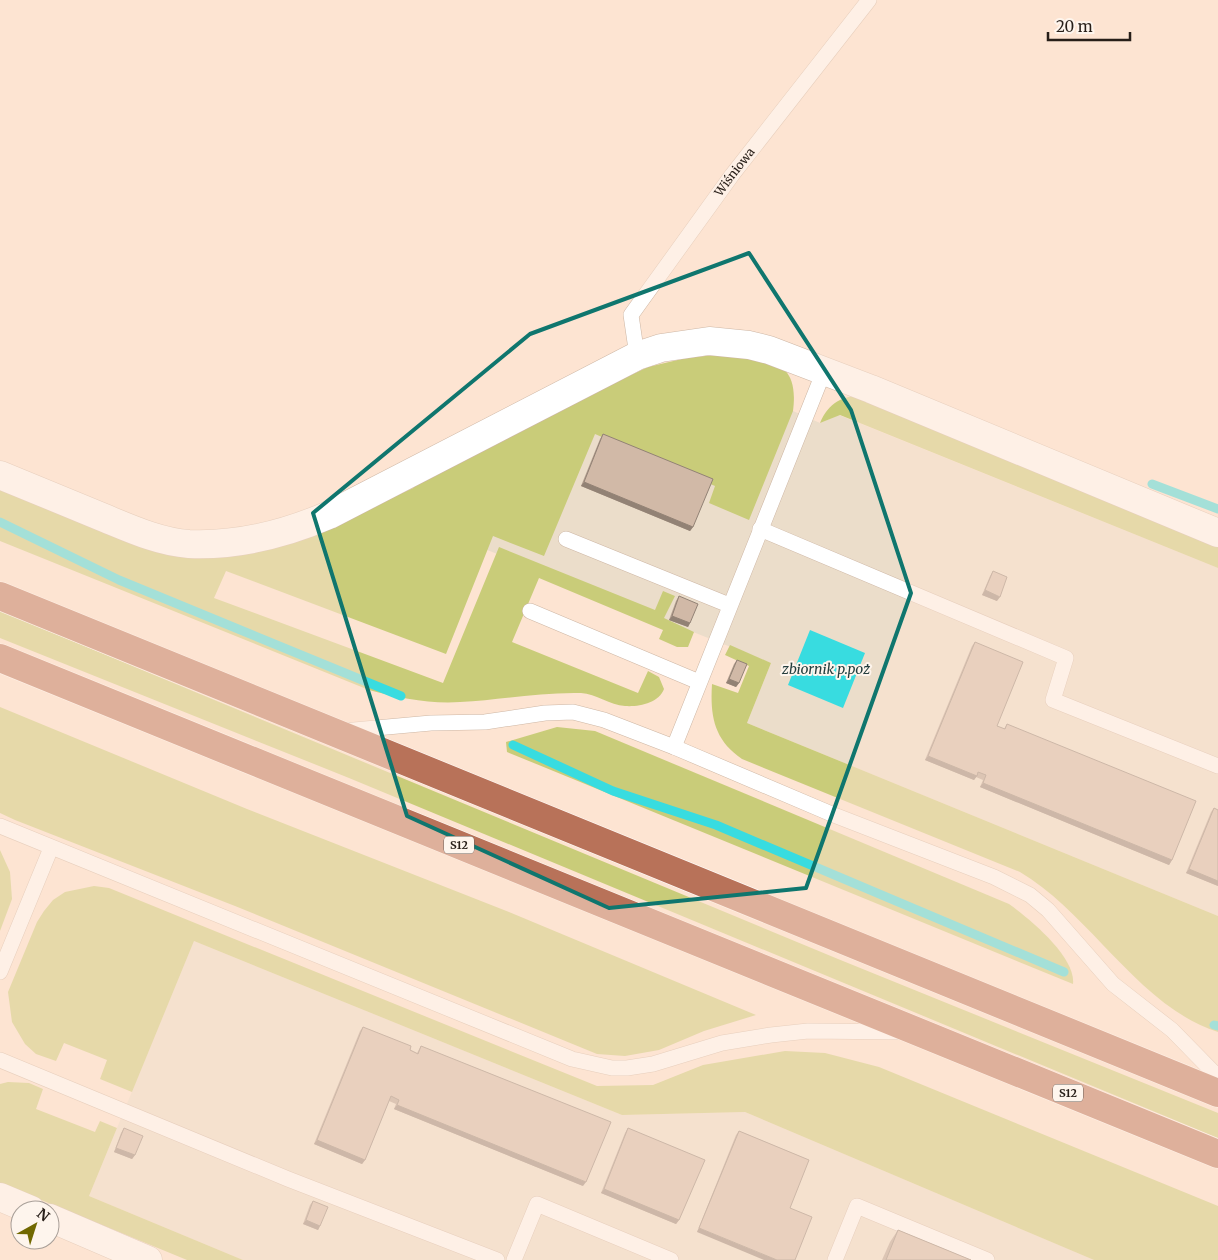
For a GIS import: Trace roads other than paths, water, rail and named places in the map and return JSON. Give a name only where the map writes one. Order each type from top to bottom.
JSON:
[{"type":"highway","points":[[0,596],[1218,1093]]},
{"type":"highway","name":"S12","points":[[0,658],[1218,1154]]},
{"type":"street","points":[[0,475],[143,534],[188,544],[239,541],[281,534],[329,515],[637,356],[687,342],[729,342],[769,350],[824,370],[1218,532]]},
{"type":"street","points":[[60,1222],[148,1260]]},
{"type":"lane","name":"Wiśniowa","points":[[637,356],[631,315],[732,175],[869,0]]},
{"type":"lane","points":[[674,747],[824,370]]},
{"type":"lane","points":[[760,529],[1066,658],[1053,700],[1218,766]]},
{"type":"lane","points":[[566,539],[729,605]]},
{"type":"lane","points":[[530,611],[699,682]]},
{"type":"lane","points":[[336,732],[431,724],[485,722],[545,713],[573,712],[604,720],[674,747],[834,815],[994,877],[1030,896],[1048,910],[1113,984],[1172,1030],[1218,1077]]},
{"type":"lane","points":[[0,826],[572,1059],[612,1068],[653,1064],[722,1044],[771,1035],[808,1031],[919,1032]]},
{"type":"lane","points":[[0,972],[51,848]]},
{"type":"lane","points":[[0,1060],[288,1179],[497,1260]]},
{"type":"lane","points":[[514,1260],[537,1204],[671,1260]]},
{"type":"lane","points":[[836,1260],[857,1206],[986,1260]]},
{"type":"water","name":"zbiornik p.poż","points":[[810,630],[865,653],[843,708],[788,685]]},
{"type":"waterway","points":[[1152,484],[1218,509]]},
{"type":"waterway","points":[[0,522],[119,580],[401,696]]},
{"type":"waterway","points":[[513,745],[613,791],[716,825],[1064,972]]},
{"type":"waterway","points":[[1214,1025],[1218,1026]]}]
